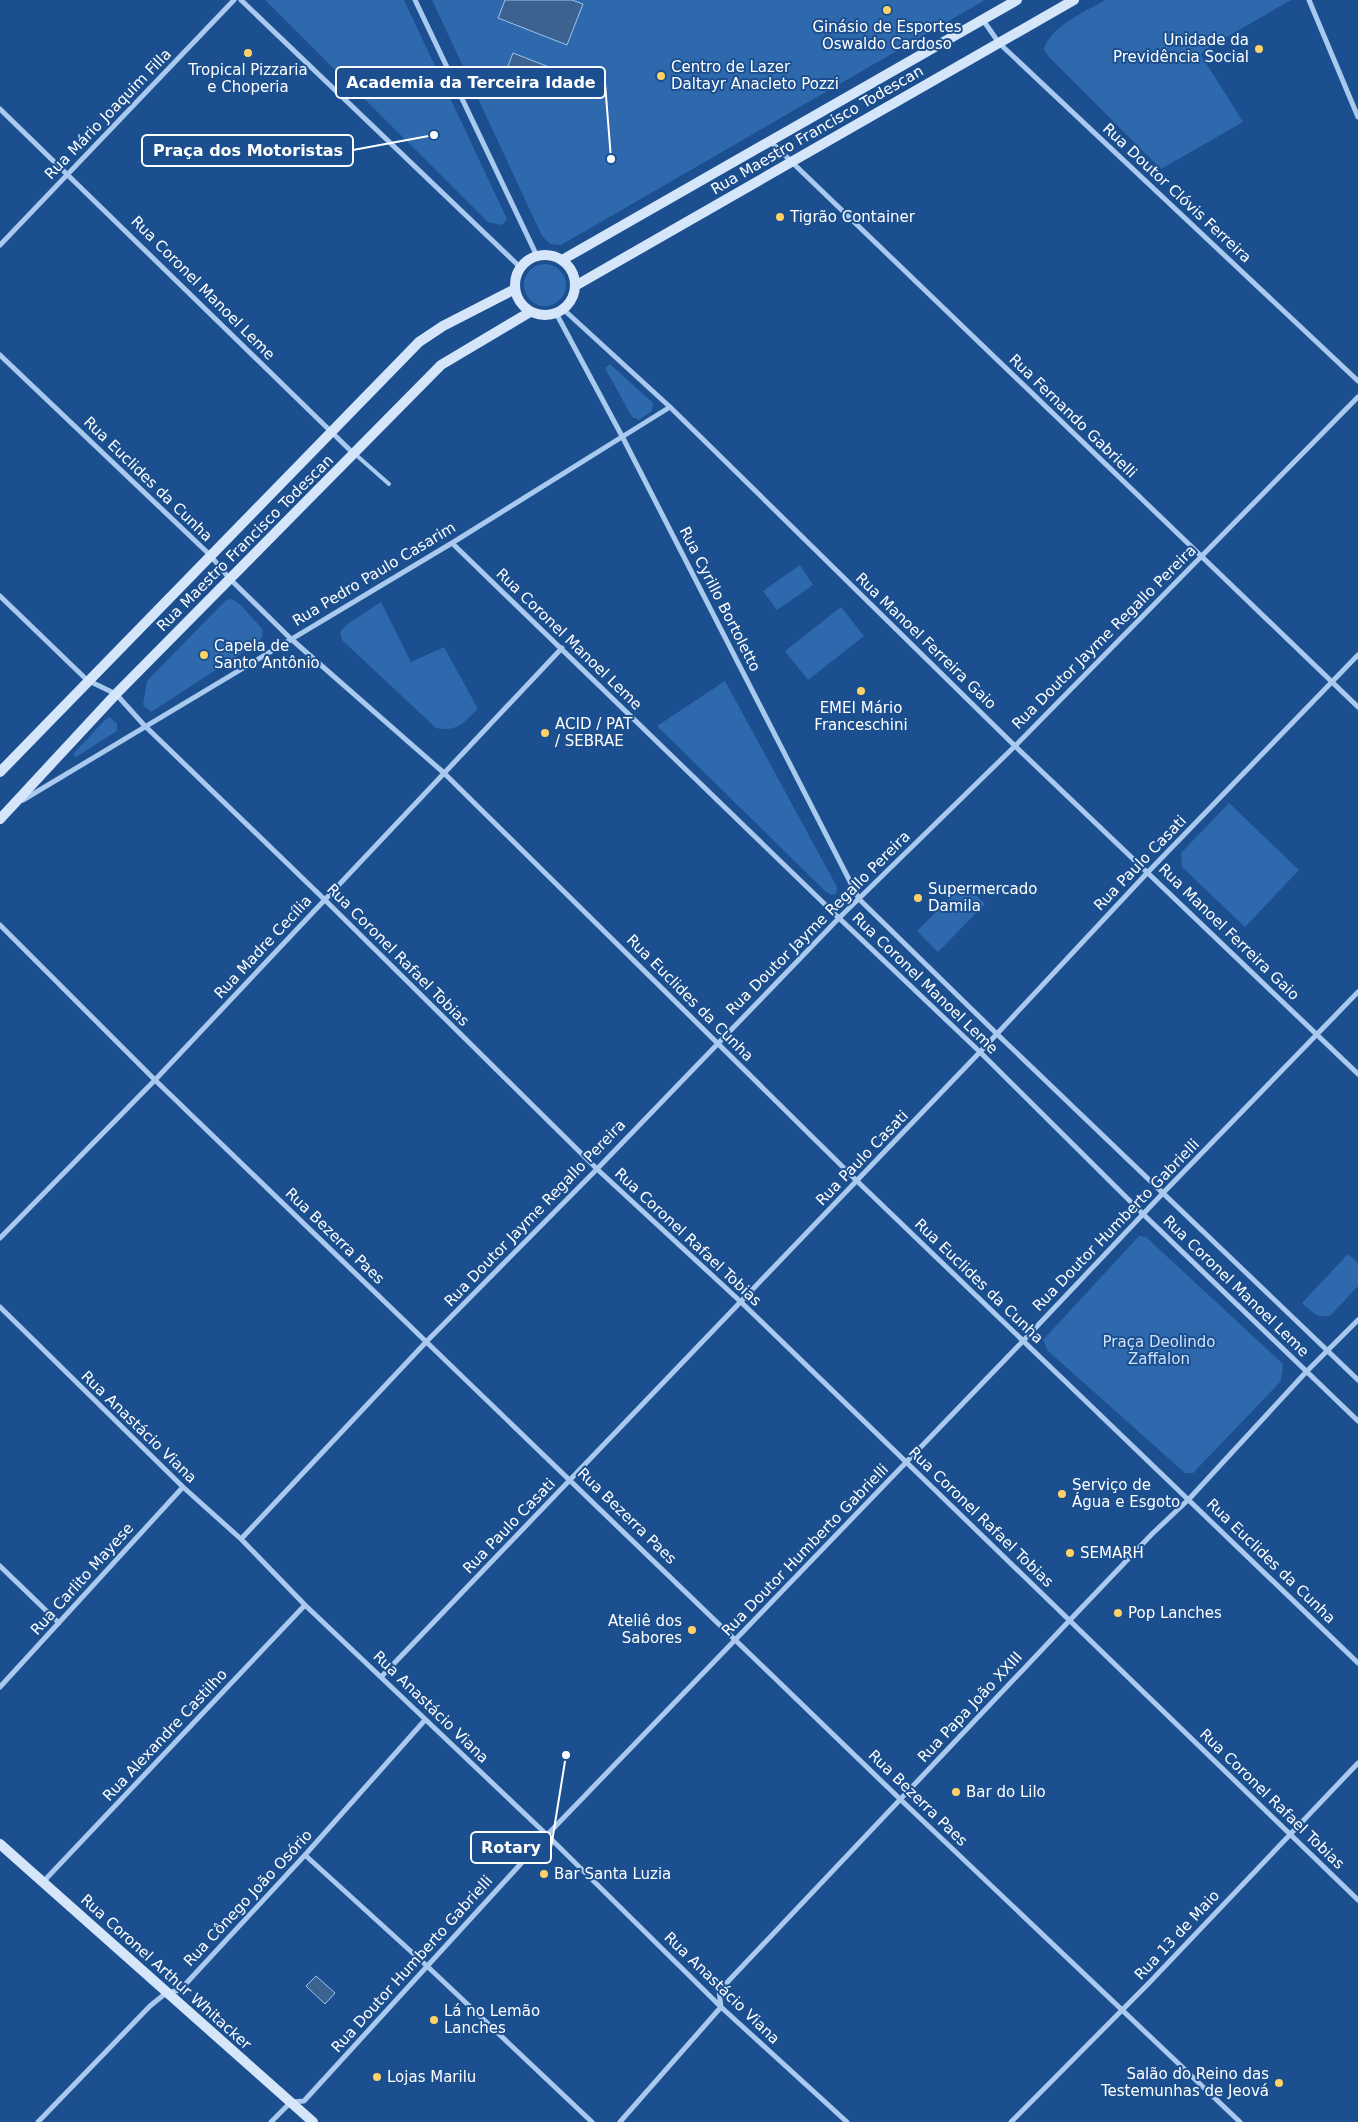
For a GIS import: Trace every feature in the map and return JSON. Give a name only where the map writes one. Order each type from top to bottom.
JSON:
[{"type":"main road","name":"Rua Maestro Francisco Todescan","points":[[562,260],[1017,0]]},
{"type":"main road","name":"Rua Maestro Francisco Todescan","points":[[575,286],[1074,0]]},
{"type":"main road","points":[[537,256],[554,257],[562,260],[572,272],[575,286],[569,303],[560,311],[539,315],[530,312],[523,306],[515,289],[515,282],[520,268],[537,256]]},
{"type":"main road","name":"Rua Maestro Francisco Todescan","points":[[0,772],[87,680],[419,342],[443,326],[515,289]]},
{"type":"main road","name":"Rua Maestro Francisco Todescan","points":[[0,819],[116,694],[441,365],[530,312]]},
{"type":"main road","name":"Rua Coronel Arthur Whitacker","points":[[0,1844],[313,2122]]},
{"type":"street","name":"Rua Mário Joaquim Filla","points":[[0,245],[234,0]]},
{"type":"street","points":[[240,0],[520,268]]},
{"type":"street","points":[[415,0],[537,256]]},
{"type":"street","points":[[1310,0],[1358,117]]},
{"type":"street","name":"Rua Doutor Clóvis Ferreira","points":[[983,20],[999,43],[1358,381]]},
{"type":"street","name":"Rua Coronel Manoel Leme","points":[[0,109],[69,174],[354,454]]},
{"type":"street","name":"Rua Fernando Gabrielli","points":[[771,142],[1358,707]]},
{"type":"street","name":"Rua Manoel Ferreira Gaio","points":[[560,311],[670,407],[1015,746],[1358,1074]]},
{"type":"street","name":"Rua Cyrillo Bortoletto","points":[[560,311],[623,438],[859,898]]},
{"type":"street","name":"Rua Euclides da Cunha","points":[[0,355],[210,555],[229,578],[290,638],[444,773],[857,1181],[1358,1663]]},
{"type":"street","name":"Rua Doutor Jayme Regallo Pereira","points":[[241,1539],[426,1341],[597,1169],[839,918],[1015,746],[1358,397]]},
{"type":"street","name":"Rua Pedro Paulo Casarim","points":[[11,807],[144,725],[452,543],[670,407]]},
{"type":"street","name":"Rua Coronel Manoel Leme","points":[[452,543],[980,1052],[1143,1214],[1358,1421]]},
{"type":"street","name":"Rua Coronel Rafael Tobias","points":[[0,596],[87,680],[116,694],[144,725],[324,899],[597,1169],[741,1302],[1358,1900]]},
{"type":"street","name":"Rua Madre Cecília","points":[[0,1238],[155,1080],[562,648]]},
{"type":"street","name":"Rua Paulo Casati","points":[[382,1676],[980,1052],[1148,872],[1358,655]]},
{"type":"street","name":"Rua Coronel Manoel Leme","points":[[859,898],[997,1034],[1358,1380]]},
{"type":"street","name":"Rua Bezerra Paes","points":[[0,925],[155,1080],[901,1800],[1240,2122]]},
{"type":"street","name":"Rua Doutor Humberto Gabrielli","points":[[271,2122],[291,2102],[304,2101],[547,1835],[1358,992]]},
{"type":"street","name":"Rua Anastácio Viana","points":[[0,1308],[183,1487],[241,1539],[305,1605],[382,1676],[425,1720],[547,1835],[720,2007],[848,2122]]},
{"type":"street","name":"Rua Papa João XXIII","points":[[620,2122],[720,2007],[719,1991],[1152,1534],[1189,1499],[1307,1371],[1358,1320]]},
{"type":"street","name":"Rua Carlito Mayese","points":[[0,1687],[183,1487]]},
{"type":"street","points":[[0,1566],[58,1623]]},
{"type":"street","name":"Rua Alexandre Castilho","points":[[43,1882],[305,1605]]},
{"type":"street","name":"Rua Cônego João Osório","points":[[38,2122],[150,2006],[166,1993],[180,1990],[305,1855],[425,1720]]},
{"type":"street","name":"Rua 13 de Maio","points":[[1011,2122],[1122,2010],[1358,1763]]},
{"type":"street","points":[[305,1855],[427,1966],[592,2122]]},
{"type":"lane","name":"Rua Coronel Manoel Leme","points":[[354,454],[389,484]]},
{"type":"green space","points":[[265,0],[404,0],[507,219],[502,225],[488,222]]},
{"type":"green space","name":"Centro de Lazer Daltayr Anacleto Pozzi","points":[[432,0],[985,0],[561,245],[550,244],[542,236]]},
{"type":"green space","points":[[1105,0],[1291,0],[1204,50],[1201,55],[1243,122],[1161,169],[1049,57],[1044,49],[1048,40],[1062,26]]},
{"type":"green space","points":[[545,264],[560,270],[566,285],[560,300],[545,306],[530,300],[524,285],[530,270]]},
{"type":"green space","points":[[610,364],[653,403],[652,411],[639,420],[632,417],[605,368]]},
{"type":"green space","points":[[800,565],[813,585],[777,610],[763,591]]},
{"type":"green space","points":[[232,599],[241,605],[262,629],[261,639],[151,712],[143,705],[147,681],[226,600]]},
{"type":"green space","points":[[381,602],[411,662],[444,647],[478,709],[460,725],[450,729],[436,728],[342,640],[340,632],[346,625]]},
{"type":"green space","points":[[841,607],[864,636],[808,680],[785,651]]},
{"type":"green space","points":[[725,681],[837,887],[836,894],[831,895],[824,890],[657,726]]},
{"type":"green space","points":[[110,717],[117,724],[117,731],[76,757],[73,754]]},
{"type":"green space","points":[[1229,803],[1299,870],[1245,927],[1182,867],[1181,853]]},
{"type":"green space","points":[[964,884],[985,904],[938,952],[917,931]]},
{"type":"green space","name":"Praça Deolindo Zaffalon","points":[[1139,1236],[1146,1237],[1283,1364],[1281,1381],[1193,1473],[1185,1473],[1048,1351],[1043,1340]]},
{"type":"green space","points":[[1348,1254],[1358,1263],[1358,1286],[1331,1315],[1318,1316],[1302,1303]]},
{"type":"shaded area","points":[[505,0],[572,0],[583,4],[567,45],[498,18]]},
{"type":"shaded area","points":[[513,53],[549,67],[539,93],[503,79]]},
{"type":"shaded area","points":[[316,1976],[335,1993],[325,2004],[306,1986]]},
{"type":"place","name":"Ginásio de Esportes Oswaldo Cardoso","points":[[887,10]]},
{"type":"place","name":"Unidade da Previdência Social","points":[[1259,49]]},
{"type":"place","name":"Tropical Pizzaria e Choperia","points":[[248,53]]},
{"type":"place","name":"Centro de Lazer Daltayr Anacleto Pozzi","points":[[661,76]]},
{"type":"place","name":"Praça dos Motoristas","points":[[434,135]]},
{"type":"place","name":"Academia da Terceira Idade","points":[[611,159]]},
{"type":"place","name":"Tigrão Container","points":[[780,217]]},
{"type":"place","name":"Capela de Santo Antônio","points":[[204,655]]},
{"type":"place","name":"EMEI Mário Franceschini","points":[[861,691]]},
{"type":"place","name":"ACID / PAT / SEBRAE","points":[[545,733]]},
{"type":"place","name":"Supermercado Damila","points":[[918,898]]},
{"type":"place","name":"Serviço de Água e Esgoto","points":[[1062,1494]]},
{"type":"place","name":"SEMARH","points":[[1070,1553]]},
{"type":"place","name":"Pop Lanches","points":[[1118,1613]]},
{"type":"place","name":"Ateliê dos Sabores","points":[[692,1630]]},
{"type":"place","name":"Rotary","points":[[566,1755]]},
{"type":"place","name":"Bar do Lilo","points":[[956,1792]]},
{"type":"place","name":"Bar Santa Luzia","points":[[544,1874]]},
{"type":"place","name":"Lá no Lemão Lanches","points":[[434,2020]]},
{"type":"place","name":"Lojas Marilu","points":[[377,2077]]},
{"type":"place","name":"Salão do Reino das Testemunhas de Jeová","points":[[1279,2083]]}]
